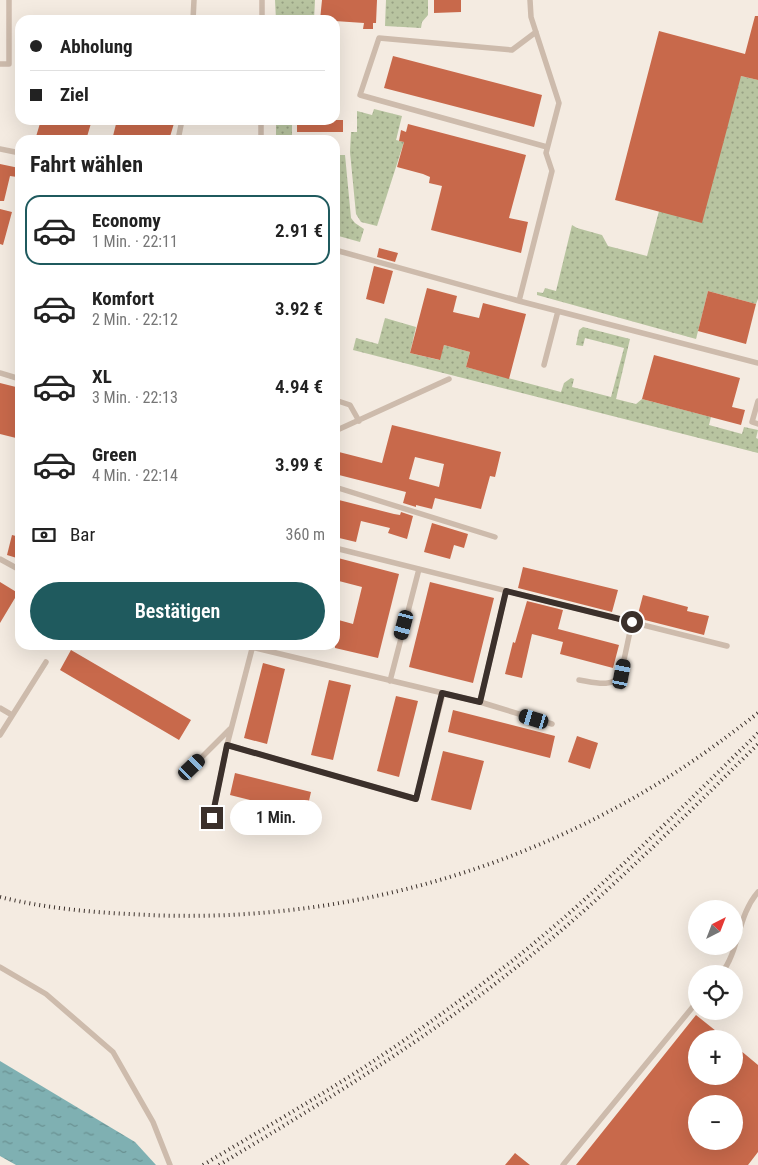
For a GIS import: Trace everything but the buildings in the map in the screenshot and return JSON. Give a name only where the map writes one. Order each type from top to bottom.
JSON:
[{"type":"lane","points":[[0,64],[9,64],[9,0]]},
{"type":"lane","points":[[193,15],[194,0]]},
{"type":"lane","points":[[262,0],[262,15]]},
{"type":"lane","points":[[519,301],[552,171],[546,153],[559,104],[531,16],[530,0]]},
{"type":"lane","points":[[536,32],[512,50],[379,38],[360,95],[548,146]]},
{"type":"lane","points":[[0,149],[15,152]]},
{"type":"lane","points":[[340,251],[519,301],[758,363]]},
{"type":"lane","points":[[544,365],[558,311]]},
{"type":"lane","points":[[0,373],[15,378]]},
{"type":"lane","points":[[340,429],[449,379]]},
{"type":"lane","points":[[340,401],[350,404],[358,421]]},
{"type":"lane","points":[[758,401],[752,422],[758,424]]},
{"type":"lane","points":[[340,489],[495,537]]},
{"type":"lane","points":[[340,549],[727,646]]},
{"type":"lane","points":[[0,559],[15,567]]},
{"type":"lane","points":[[390,680],[419,569]]},
{"type":"lane","points":[[480,702],[506,591]]},
{"type":"lane","points":[[579,680],[605,684],[614,682],[619,678],[622,674],[632,622]]},
{"type":"lane","points":[[212,818],[227,745],[251,650]]},
{"type":"lane","points":[[268,650],[480,702],[552,724]]},
{"type":"lane","points":[[0,735],[46,662]]},
{"type":"lane","points":[[227,745],[416,799],[442,693]]},
{"type":"lane","points":[[0,708],[12,715]]},
{"type":"lane","points":[[192,767],[231,728]]},
{"type":"lane","points":[[725,965],[731,955],[741,921],[758,892]]},
{"type":"lane","points":[[0,968],[46,994],[113,1052],[153,1122],[170,1165]]},
{"type":"lane","points":[[563,1165],[688,1013]]},
{"type":"green space","points":[[275,0],[315,0],[314,15],[276,15]]},
{"type":"green space","points":[[386,0],[428,0],[428,15],[422,22],[421,28],[385,26]]},
{"type":"green space","points":[[741,76],[758,80],[758,299],[756,304],[708,291],[696,339],[537,295],[537,292],[543,293],[545,288],[556,291],[572,225],[602,235],[608,246],[647,256],[659,211]]},
{"type":"green space","points":[[374,109],[402,116],[396,140],[404,142],[377,226],[361,222],[356,214],[350,152],[351,132],[357,132],[357,111],[372,115]]},
{"type":"green space","points":[[276,125],[292,125],[292,135],[276,135]]},
{"type":"green space","points":[[340,155],[345,155],[351,218],[364,229],[360,242],[340,236]]},
{"type":"green space","points":[[385,318],[416,327],[410,353],[439,360],[444,345],[470,352],[466,367],[561,392],[564,383],[571,378],[574,379],[572,387],[611,397],[624,348],[585,338],[583,346],[576,345],[579,330],[583,327],[630,339],[616,399],[636,404],[642,399],[711,417],[709,425],[742,434],[744,427],[758,430],[756,438],[758,439],[758,453],[353,350],[356,338],[378,344]]},
{"type":"water","points":[[0,1061],[135,1142],[156,1165],[16,1165],[0,1156]]},
{"type":"railway","points":[[0,897],[36,905],[93,912],[149,915],[216,915],[284,911],[350,901],[416,887],[480,867],[543,843],[603,814],[675,773],[758,713]]},
{"type":"railway","points":[[203,1165],[373,1062],[512,961],[607,879],[758,733]]},
{"type":"railway","points":[[219,1165],[332,1096],[406,1047],[514,969],[609,888],[758,744]]},
{"type":"route","points":[[212,818],[227,745],[416,799],[442,693],[480,702],[506,591],[632,622]]}]
